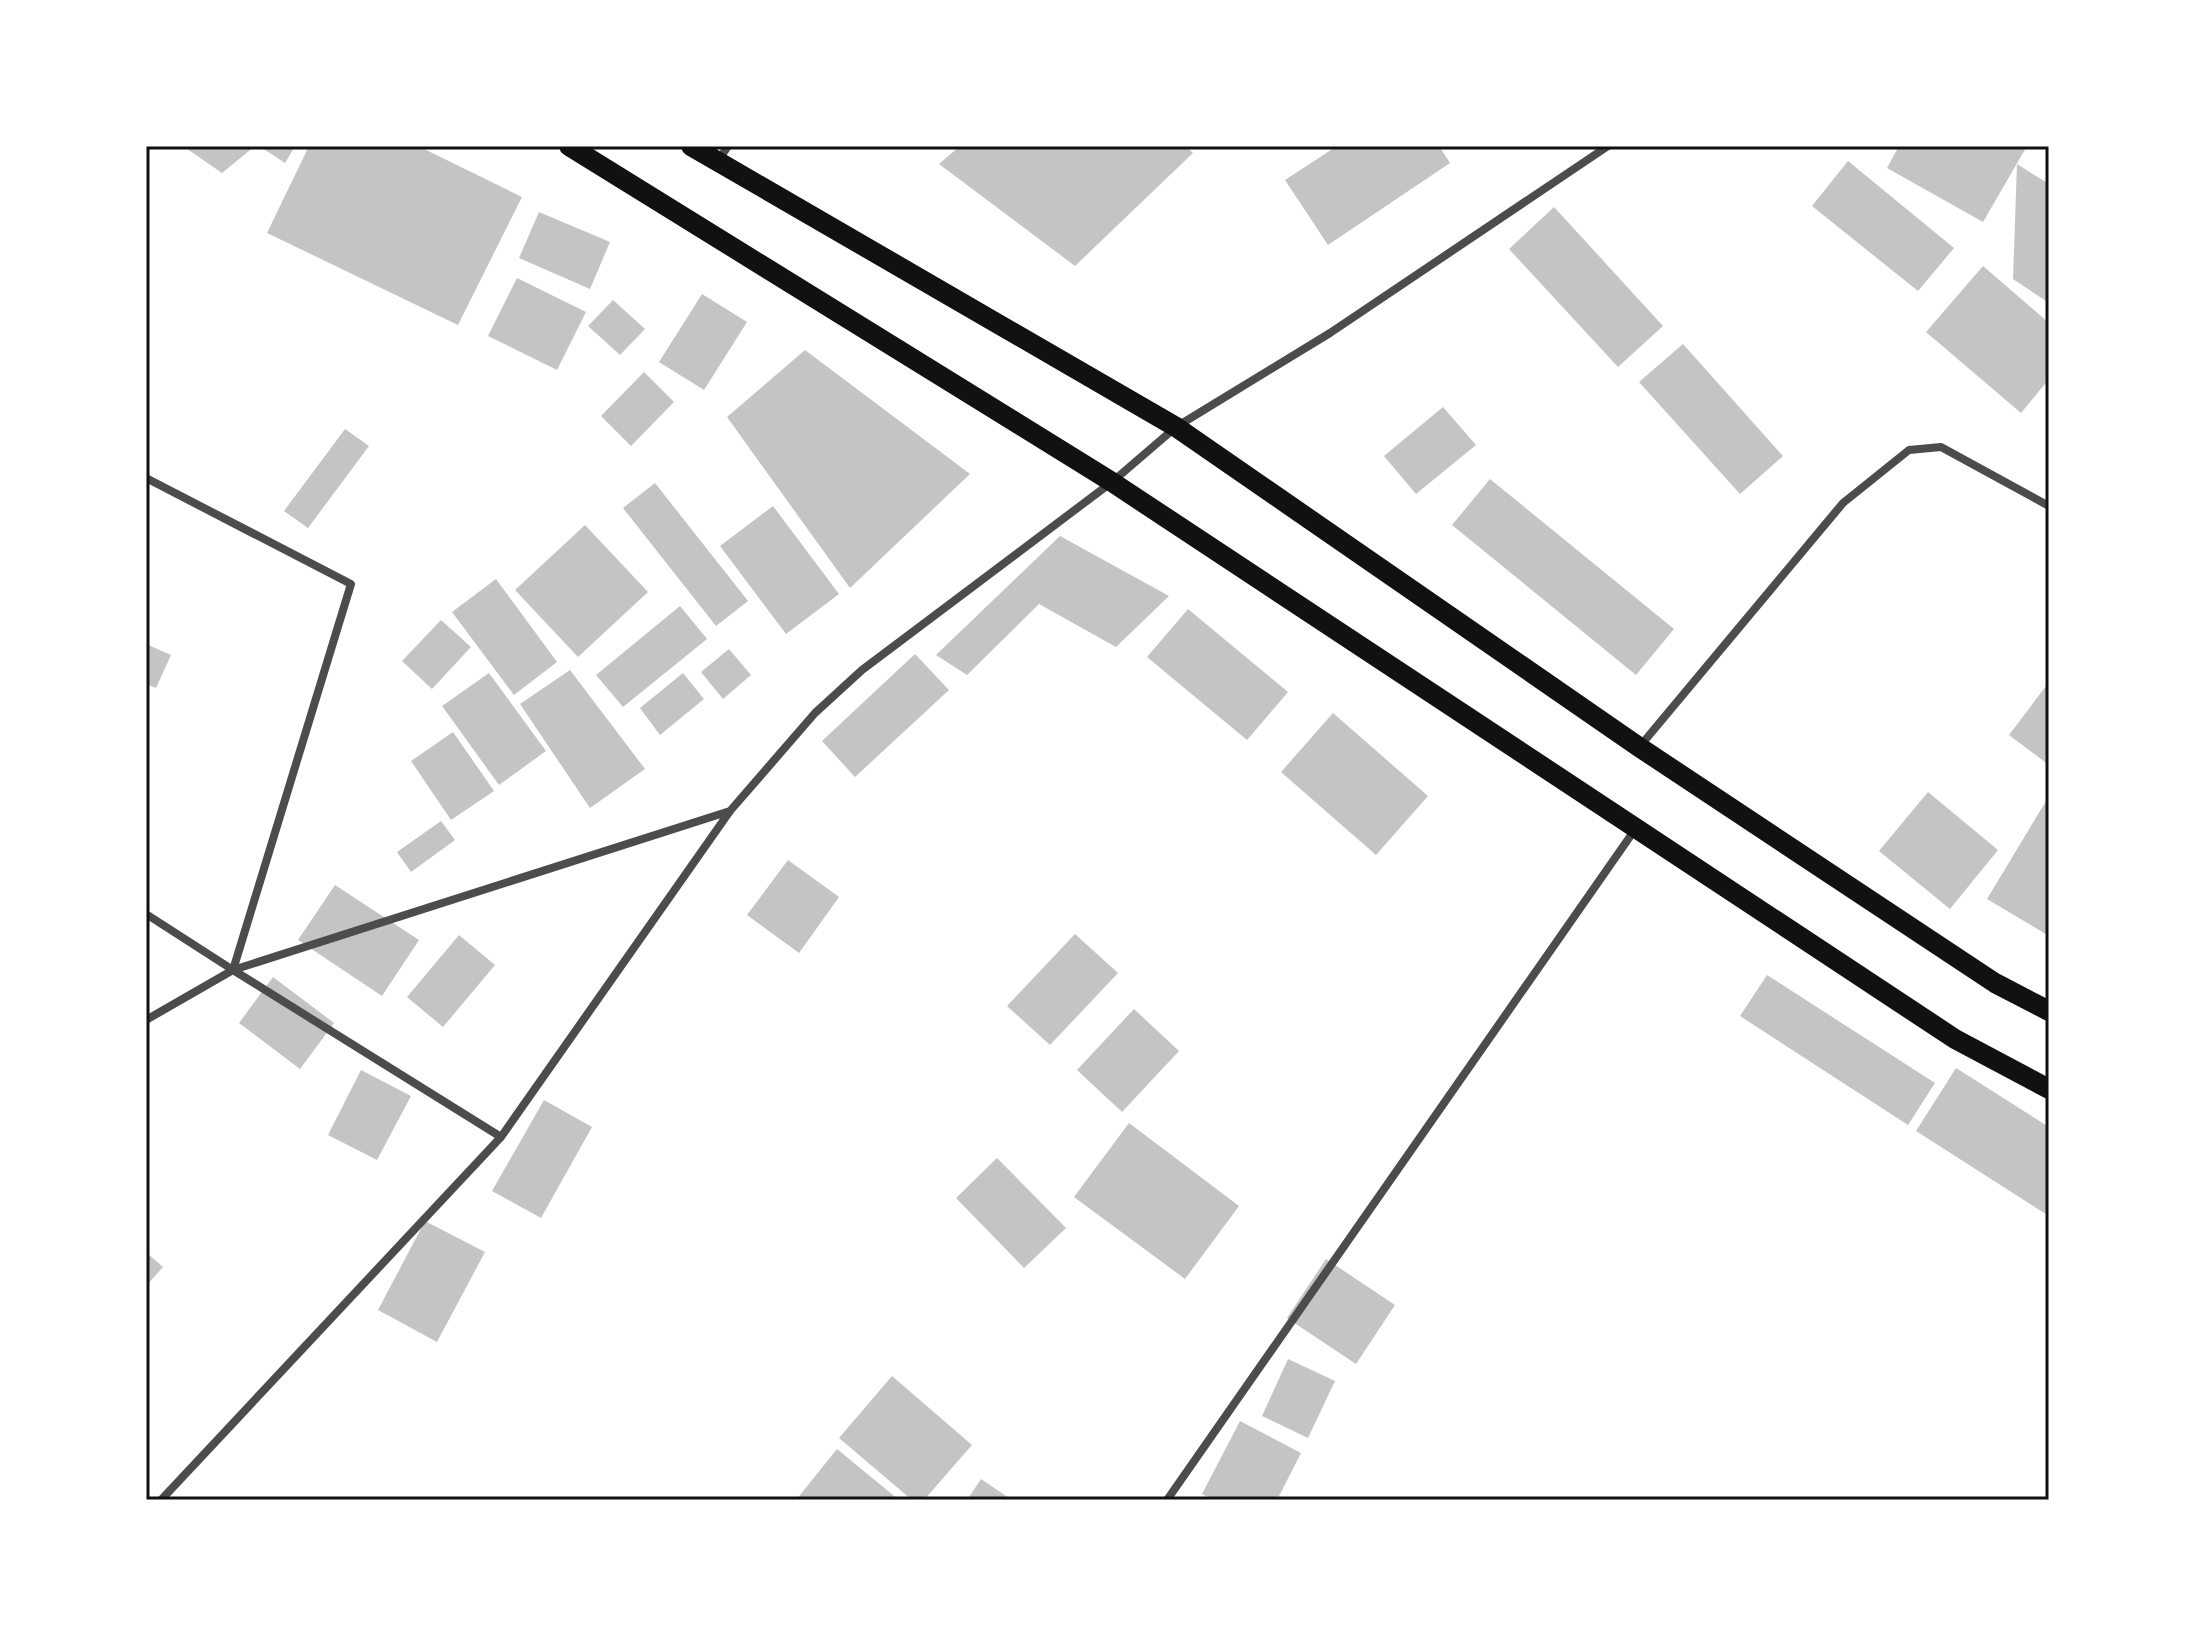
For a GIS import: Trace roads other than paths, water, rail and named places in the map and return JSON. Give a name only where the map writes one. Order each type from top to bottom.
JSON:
[{"type":"main road","points":[[569,146],[1112,482],[1955,1039],[2049,1089]]},
{"type":"main road","points":[[691,146],[723,154],[1176,427],[1639,747],[1995,983],[2049,1011]]},
{"type":"street","points":[[161,1500],[501,1137],[730,811],[771,760],[862,670],[1112,482],[1176,427],[1330,333],[1608,146]]},
{"type":"street","points":[[1639,747],[1843,503],[1909,450],[1941,447],[2049,506]]},
{"type":"street","points":[[146,478],[351,584],[233,970]]},
{"type":"street","points":[[146,1020],[233,970],[730,811]]},
{"type":"street","points":[[1167,1500],[1636,827]]},
{"type":"street","points":[[146,914],[501,1137]]}]
